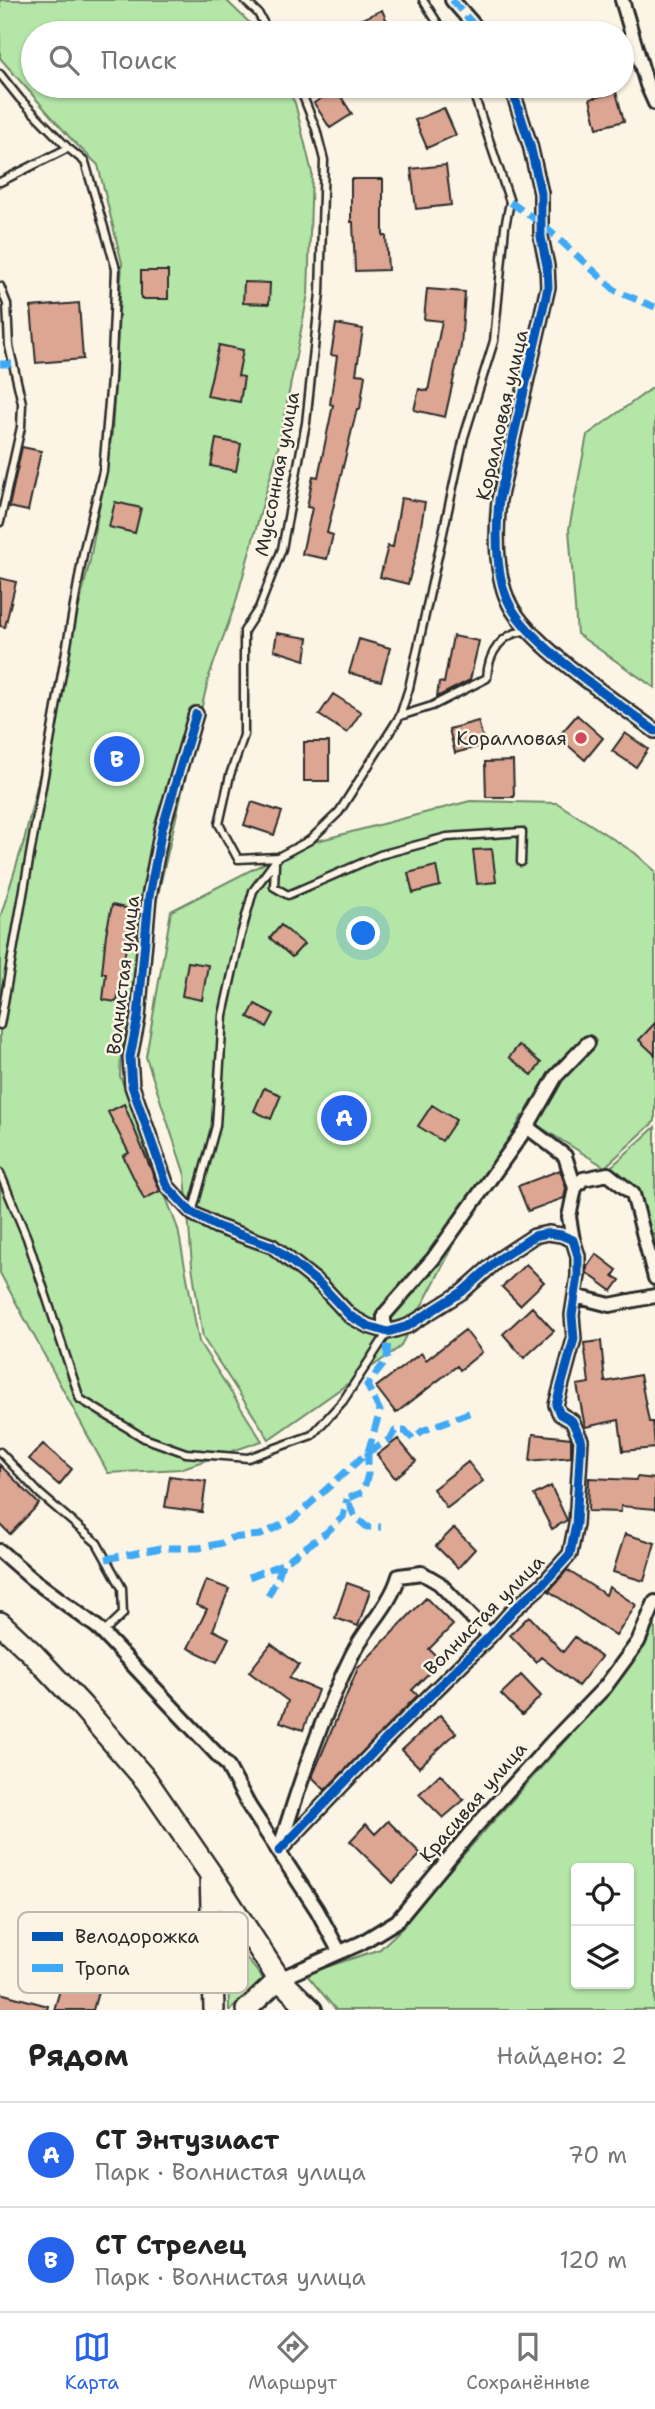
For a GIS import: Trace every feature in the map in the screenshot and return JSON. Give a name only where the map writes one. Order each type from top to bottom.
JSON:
[{"type":"main road","points":[[0,1623],[32,1653],[146,1780],[235,1912]]},
{"type":"main road","points":[[210,1873],[211,1912]]},
{"type":"main road","points":[[248,1931],[279,1979],[311,2010]]},
{"type":"main road","points":[[246,2010],[279,1979]]},
{"type":"main road","points":[[279,1979],[328,2010]]},
{"type":"street","points":[[452,0],[470,21]]},
{"type":"street","points":[[622,0],[628,21]]},
{"type":"street","points":[[634,41],[655,103]]},
{"type":"street","name":"Коралловая улица","points":[[515,98],[530,145],[541,193],[541,237],[548,266],[548,287],[499,500],[496,534],[502,576],[510,605],[531,632],[566,664],[655,731]]},
{"type":"street","name":"Волнистая улица","points":[[196,713],[162,829],[149,897],[138,1017],[130,1057],[132,1087],[167,1186],[192,1213],[216,1226],[272,1246],[321,1285],[350,1316],[368,1326],[388,1332]]},
{"type":"street","points":[[573,1240],[548,1233],[534,1236],[499,1259],[462,1292],[408,1326],[388,1332],[384,1315],[433,1259],[527,1128],[556,1076],[588,1043]]},
{"type":"street","name":"Волнистая улица","points":[[279,1851],[570,1554],[576,1524],[581,1440],[572,1421],[560,1414],[556,1405],[574,1339],[572,1315],[578,1256],[569,1217],[575,1188],[565,1156],[527,1128]]},
{"type":"street","points":[[575,1188],[583,1179],[608,1174],[633,1194],[655,1278]]},
{"type":"street","points":[[575,1296],[610,1305],[655,1296]]},
{"type":"street","points":[[0,1551],[97,1627],[227,1765],[249,1806],[339,1951]]},
{"type":"street","name":"Волнистая улица","points":[[279,1851],[304,1767],[353,1653],[394,1590],[399,1576],[422,1573],[439,1583],[490,1636]]},
{"type":"street","name":"Красивая улица","points":[[279,1979],[362,1943],[397,1921],[469,1834],[605,1687],[638,1642],[655,1602]]},
{"type":"lane","points":[[244,0],[262,21]]},
{"type":"lane","points":[[423,0],[436,21]]},
{"type":"lane","points":[[0,74],[20,99],[85,162],[116,269],[103,471],[85,549],[0,1025]]},
{"type":"lane","name":"Муссонная улица","points":[[277,860],[237,859],[219,824],[230,775],[244,735],[244,631],[259,608],[282,548],[306,423],[320,293],[324,160],[304,98]]},
{"type":"lane","points":[[192,1213],[216,1126],[223,1016],[253,891],[277,860],[310,840],[339,812],[400,716],[409,688],[464,437],[494,341],[505,227],[510,202],[475,98]]},
{"type":"lane","points":[[0,182],[68,148]]},
{"type":"lane","points":[[0,286],[7,304],[9,346],[22,403],[21,427],[0,522]]},
{"type":"lane","points":[[400,716],[432,706],[487,678],[494,650],[504,638],[515,631],[531,632]]},
{"type":"lane","points":[[277,860],[274,887],[288,895],[380,855],[447,837],[522,832],[521,862]]},
{"type":"lane","points":[[0,1173],[27,1238],[80,1399],[144,1438],[186,1453],[248,1458],[312,1435],[342,1401],[388,1332]]},
{"type":"lane","points":[[0,1452],[40,1494],[97,1543],[122,1588],[123,1614],[102,1634]]},
{"type":"green space","points":[[0,0],[226,0],[248,21],[21,21],[21,82],[0,58]]},
{"type":"green space","points":[[35,98],[292,98],[312,173],[308,294],[278,449],[235,605],[209,676],[121,1053],[120,1076],[178,1229],[199,1342],[262,1441],[180,1469],[108,1473],[0,1273],[0,918],[24,841],[90,560],[112,434],[122,263],[98,165]]},
{"type":"green space","points":[[655,386],[655,688],[577,634],[569,529],[587,435]]},
{"type":"green space","points":[[470,801],[557,803],[635,853],[655,871],[655,1121],[605,1167],[522,1116],[400,1347],[269,1439],[203,1338],[192,1266],[185,1175],[146,1057],[171,911],[298,846]]},
{"type":"green space","points":[[655,1127],[655,1253],[637,1192],[611,1167]]},
{"type":"green space","points":[[655,1617],[655,2010],[336,2010],[306,1974],[380,1949],[402,1928],[438,1883],[608,1693]]},
{"type":"green space","points":[[248,1960],[265,1981],[229,2010],[229,1993],[248,1993]]},
{"type":"building","points":[[382,10],[387,21],[357,21]]},
{"type":"building","points":[[322,98],[342,98],[352,114],[330,128],[314,103]]},
{"type":"building","points":[[618,98],[624,121],[597,128],[590,99]]},
{"type":"building","points":[[444,108],[456,135],[427,148],[415,120]]},
{"type":"building","points":[[446,165],[451,205],[416,209],[411,169]]},
{"type":"building","points":[[351,179],[383,179],[383,236],[386,236],[388,270],[355,271]]},
{"type":"building","points":[[141,271],[168,271],[168,299],[141,299]]},
{"type":"building","points":[[244,282],[270,283],[269,304],[243,303]]},
{"type":"building","points":[[427,289],[465,292],[461,346],[445,417],[414,410],[419,389],[428,391],[442,321],[424,319]]},
{"type":"building","points":[[79,303],[83,359],[36,363],[31,307]]},
{"type":"building","points":[[336,324],[363,329],[356,374],[365,375],[360,409],[357,409],[327,533],[333,535],[327,559],[302,554],[312,508],[307,507],[313,476],[318,477],[333,405],[330,404],[337,356],[331,355]]},
{"type":"building","points":[[219,345],[243,350],[238,376],[244,377],[240,402],[207,396]]},
{"type":"building","points":[[216,439],[241,444],[236,471],[211,466]]},
{"type":"building","points":[[22,447],[41,451],[28,511],[9,507]]},
{"type":"building","points":[[401,498],[425,502],[408,584],[380,577],[388,546],[393,547]]},
{"type":"building","points":[[115,502],[141,508],[135,533],[109,527]]},
{"type":"building","points":[[0,578],[16,582],[5,627],[0,626]]},
{"type":"building","points":[[277,633],[308,638],[305,660],[274,650]]},
{"type":"building","points":[[453,636],[479,641],[470,680],[437,697],[439,682],[444,683]]},
{"type":"building","points":[[359,639],[390,648],[381,681],[349,673]]},
{"type":"building","points":[[333,694],[361,712],[347,733],[319,715]]},
{"type":"building","name":"Коралловая","points":[[577,715],[603,738],[585,760],[558,737]]},
{"type":"building","points":[[478,721],[485,745],[455,753],[449,729]]},
{"type":"building","points":[[625,733],[648,749],[636,767],[612,751]]},
{"type":"building","points":[[304,742],[329,742],[329,781],[304,781]]},
{"type":"building","points":[[513,761],[514,797],[486,797],[485,762]]},
{"type":"building","points":[[252,802],[282,812],[274,835],[244,825]]},
{"type":"building","points":[[492,849],[496,882],[477,884],[473,850]]},
{"type":"building","points":[[436,866],[440,886],[413,893],[408,873]]},
{"type":"building","points":[[112,905],[139,911],[135,936],[127,934],[117,1002],[103,1000],[106,973],[102,973]]},
{"type":"building","points":[[281,925],[304,944],[292,957],[270,938]]},
{"type":"building","points":[[188,962],[208,965],[202,1000],[182,996]]},
{"type":"building","points":[[255,1004],[274,1014],[267,1027],[248,1017]]},
{"type":"building","points":[[655,1023],[655,1055],[639,1040]]},
{"type":"building","points":[[519,1045],[541,1063],[532,1075],[509,1057]]},
{"type":"building","points":[[264,1088],[281,1095],[271,1119],[254,1111]]},
{"type":"building","points":[[124,1104],[160,1191],[144,1199],[123,1156],[129,1153],[108,1112]]},
{"type":"building","points":[[432,1105],[456,1120],[442,1141],[418,1126]]},
{"type":"building","points":[[560,1170],[566,1188],[564,1198],[528,1211],[518,1186]]},
{"type":"building","points":[[596,1254],[617,1270],[613,1276],[620,1280],[612,1291],[587,1273],[587,1267]]},
{"type":"building","points":[[526,1264],[544,1282],[520,1305],[502,1287]]},
{"type":"building","points":[[532,1307],[554,1331],[524,1358],[503,1334]]},
{"type":"building","points":[[465,1330],[482,1352],[460,1370],[457,1366],[396,1413],[376,1387],[421,1353],[426,1360]]},
{"type":"building","points":[[601,1341],[605,1382],[640,1375],[649,1422],[653,1422],[655,1448],[623,1451],[619,1420],[585,1427],[577,1385],[589,1383],[584,1343]]},
{"type":"building","points":[[533,1434],[571,1438],[571,1457],[530,1461]]},
{"type":"building","points":[[398,1439],[416,1461],[395,1478],[377,1455]]},
{"type":"building","points":[[43,1444],[72,1469],[59,1485],[29,1459]]},
{"type":"building","points":[[468,1462],[483,1481],[447,1508],[433,1489]]},
{"type":"building","points":[[0,1465],[39,1504],[10,1534],[0,1524]]},
{"type":"building","points":[[170,1476],[206,1481],[202,1512],[165,1507]]},
{"type":"building","points":[[637,1477],[655,1479],[655,1509],[621,1506],[621,1512],[588,1511],[589,1478],[636,1480]]},
{"type":"building","points":[[551,1486],[567,1520],[552,1529],[534,1495]]},
{"type":"building","points":[[454,1528],[475,1549],[458,1568],[436,1546]]},
{"type":"building","points":[[625,1534],[655,1543],[644,1581],[613,1572]]},
{"type":"building","points":[[567,1570],[606,1595],[609,1587],[636,1605],[616,1636],[549,1591]]},
{"type":"building","points":[[206,1580],[229,1589],[213,1630],[229,1638],[217,1662],[188,1648],[207,1609],[196,1605]]},
{"type":"building","points":[[347,1583],[370,1591],[358,1626],[335,1618]]},
{"type":"building","points":[[426,1598],[453,1625],[429,1649],[441,1661],[412,1690],[418,1695],[325,1790],[312,1777],[358,1668]]},
{"type":"building","points":[[529,1616],[563,1652],[575,1637],[601,1657],[578,1686],[541,1657],[536,1662],[510,1635]]},
{"type":"building","points":[[271,1644],[299,1665],[289,1678],[318,1690],[303,1730],[280,1722],[288,1701],[249,1672]]},
{"type":"building","points":[[521,1675],[541,1696],[522,1715],[501,1694]]},
{"type":"building","points":[[440,1715],[456,1733],[419,1767],[402,1750]]},
{"type":"building","points":[[440,1774],[464,1800],[443,1818],[419,1794]]},
{"type":"building","points":[[388,1821],[421,1854],[393,1883],[350,1841],[366,1824],[375,1834]]},
{"type":"building","points":[[0,1993],[48,2006],[47,2010],[0,2010]]},
{"type":"building","points":[[59,1993],[98,1993],[93,2010],[54,2010]]},
{"type":"marked path","points":[[452,0],[470,21]]},
{"type":"marked path","points":[[510,202],[541,223],[616,291],[655,307]]},
{"type":"marked path","points":[[0,364],[12,364]]},
{"type":"marked path","points":[[368,1452],[380,1411],[367,1385],[387,1360],[388,1332]]},
{"type":"marked path","points":[[368,1452],[390,1439],[395,1431],[405,1431],[413,1439],[422,1431],[471,1412]]},
{"type":"marked path","points":[[106,1559],[161,1548],[199,1548],[231,1538],[261,1535],[293,1519],[368,1452],[368,1474],[363,1492],[347,1499],[355,1517],[367,1527],[381,1527]]},
{"type":"marked path","points":[[268,1596],[282,1564],[327,1532],[343,1517],[347,1499]]},
{"type":"marked path","points":[[249,1577],[282,1564]]},
{"type":"cycle path","points":[[515,98],[530,145],[541,193],[541,237],[548,287],[499,500],[497,539],[502,581],[510,605],[536,638],[576,672],[655,731]]},
{"type":"cycle path","points":[[196,714],[162,829],[149,897],[138,1017],[130,1057],[132,1086],[167,1186],[192,1213],[216,1226],[272,1246],[321,1285],[350,1316],[368,1326],[388,1332],[408,1326],[462,1292],[499,1259],[534,1236],[548,1233],[573,1240],[578,1256],[572,1315],[574,1339],[556,1405],[560,1414],[572,1421],[581,1440],[576,1524],[570,1554],[279,1851]]},
{"type":"place","name":"Коралловая","points":[[581,738]]},
{"type":"place","name":"СТ Стрелец","points":[[117,759]]},
{"type":"place","name":"СТ Энтузиаст","points":[[344,1118]]}]
